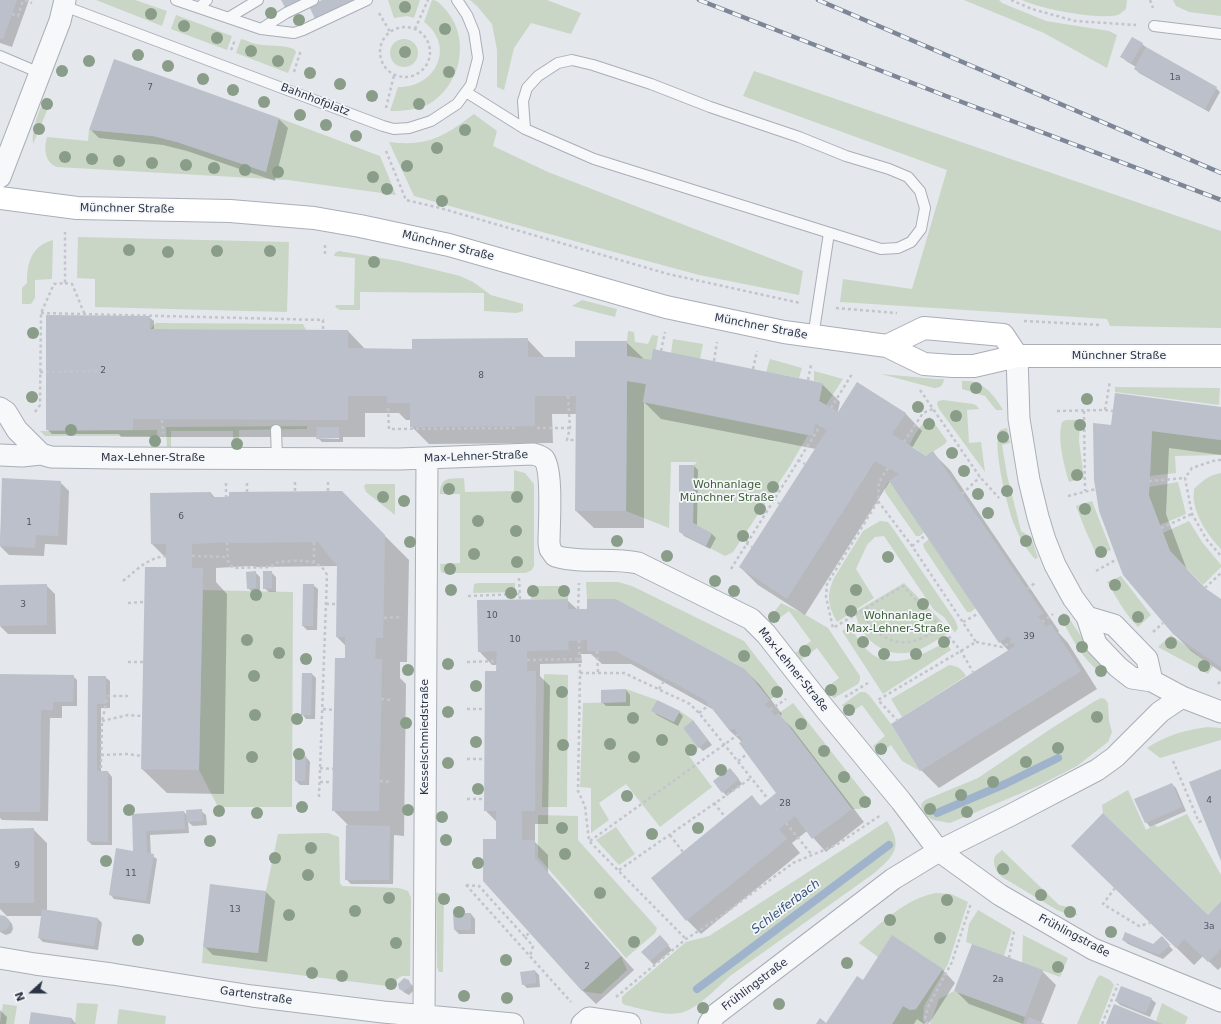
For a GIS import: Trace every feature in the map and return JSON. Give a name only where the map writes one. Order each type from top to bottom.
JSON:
[{"type":"main road","name":"Münchner Straße","points":[[0,198],[77,208],[230,211],[314,218],[360,226],[449,245],[666,307],[813,337],[887,346],[924,364],[974,366],[1017,356],[1221,356]]},
{"type":"main road","points":[[887,346],[924,328],[1003,334],[1017,356]]},
{"type":"street","name":"Bahnhofplatz","points":[[0,177],[60,21],[64,3]]},
{"type":"street","points":[[1017,356],[1019,419],[1029,480],[1045,540],[1055,565],[1073,598],[1087,617],[1114,625],[1146,659],[1152,681],[1182,697],[1221,712]]},
{"type":"street","points":[[0,408],[6,412],[17,430],[40,454]]},
{"type":"street","name":"Max-Lehner-Straße","points":[[0,455],[22,456],[40,454],[51,457],[110,458],[427,459],[533,454],[539,456],[544,459],[549,473],[549,543],[550,549],[555,556],[568,559],[621,560],[638,563],[751,619],[766,634],[825,709],[901,801],[939,851]]},
{"type":"street","name":"Kesselschmiedstraße","points":[[424,1016],[427,459]]},
{"type":"street","name":"Frühlingstraße","points":[[709,1024],[715,1015],[893,879],[939,851],[1011,816],[1097,770],[1115,757],[1160,712],[1182,697]]},
{"type":"street","name":"Frühlingstraße","points":[[939,851],[1000,895],[1088,946],[1221,1001]]},
{"type":"street","name":"Gartenstraße","points":[[0,958],[252,996],[424,1016],[513,1024]]},
{"type":"street","points":[[582,1024],[589,1018],[630,1024]]},
{"type":"lane","points":[[176,0],[260,29],[294,33],[367,0]]},
{"type":"lane","points":[[199,8],[207,0]]},
{"type":"lane","points":[[228,18],[258,0]]},
{"type":"lane","points":[[260,29],[286,13],[313,0]]},
{"type":"lane","name":"Bahnhofplatz","points":[[64,3],[376,124],[394,129],[409,128],[431,121],[457,104],[471,85],[478,58],[474,32],[467,15],[457,0]]},
{"type":"lane","points":[[1154,26],[1221,34]]},
{"type":"lane","points":[[0,56],[40,73]]},
{"type":"lane","points":[[466,92],[525,129],[594,158],[882,249],[898,248],[911,242],[921,229],[925,208],[920,191],[908,177],[889,169],[846,156],[799,137],[710,108],[651,84],[593,65],[572,60],[558,64],[538,76],[527,88],[523,101],[525,129]]},
{"type":"lane","points":[[813,337],[817,305],[830,233]]},
{"type":"lane","points":[[276,430],[277,458]]},
{"type":"path","points":[[12,14],[18,16],[24,0],[32,3]]},
{"type":"path","points":[[415,29],[428,0]]},
{"type":"path","points":[[1011,0],[1032,9],[1075,21],[1154,26]]},
{"type":"path","points":[[378,12],[390,32]]},
{"type":"path","points":[[400,27],[415,29],[422,33],[427,39],[430,47],[428,62],[417,74],[410,77],[394,75],[383,64],[380,57],[382,42],[390,32],[400,27]]},
{"type":"path","points":[[231,51],[236,37]]},
{"type":"path","points":[[293,75],[302,46]]},
{"type":"path","points":[[386,109],[394,75]]},
{"type":"path","points":[[386,151],[406,200],[440,208],[668,274],[791,301],[848,309],[903,313]]},
{"type":"path","points":[[65,283],[66,231]]},
{"type":"path","points":[[325,242],[325,254]]},
{"type":"path","points":[[31,417],[40,405],[41,314],[54,284],[72,284],[85,315]]},
{"type":"path","points":[[41,314],[323,320],[323,330]]},
{"type":"path","points":[[1017,320],[1101,325]]},
{"type":"path","points":[[661,351],[665,331]]},
{"type":"path","points":[[714,361],[717,341]]},
{"type":"path","points":[[754,369],[757,349]]},
{"type":"path","points":[[808,380],[811,365]]},
{"type":"path","points":[[40,372],[103,371]]},
{"type":"path","points":[[831,408],[852,374]]},
{"type":"path","points":[[1105,410],[1111,379]]},
{"type":"path","points":[[920,390],[980,477],[1000,498]]},
{"type":"path","points":[[568,396],[570,428],[567,440],[576,440]]},
{"type":"path","points":[[388,408],[389,429],[522,428]]},
{"type":"path","points":[[904,442],[923,413],[933,409]]},
{"type":"path","points":[[1057,411],[1112,411]]},
{"type":"path","points":[[1084,411],[1085,492]]},
{"type":"path","points":[[162,420],[163,437]]},
{"type":"path","points":[[731,569],[773,499],[820,426]]},
{"type":"path","points":[[530,428],[570,428]]},
{"type":"path","points":[[798,460],[805,464]]},
{"type":"path","points":[[1149,482],[1184,478],[1192,468],[1216,460],[1221,460]]},
{"type":"path","points":[[888,468],[879,482],[878,501],[827,584],[826,597],[833,628],[903,586],[962,651],[973,672]]},
{"type":"path","points":[[226,476],[226,497]]},
{"type":"path","points":[[962,494],[980,477]]},
{"type":"path","points":[[1184,478],[1192,514],[1207,540],[1221,556]]},
{"type":"path","points":[[1068,496],[1096,489]]},
{"type":"path","points":[[773,499],[780,504]]},
{"type":"path","points":[[878,501],[912,546],[976,642]]},
{"type":"path","points":[[1161,528],[1192,514]]},
{"type":"path","points":[[912,546],[926,535]]},
{"type":"path","points":[[227,542],[228,557],[230,565],[233,568],[271,567],[279,562],[311,561],[325,570],[327,575],[319,797]]},
{"type":"path","points":[[314,542],[314,562]]},
{"type":"path","points":[[746,544],[752,547]]},
{"type":"path","points":[[123,581],[148,561],[157,557],[166,556]]},
{"type":"path","points":[[192,556],[228,557]]},
{"type":"path","points":[[1096,571],[1117,559]]},
{"type":"path","points":[[1205,588],[1221,573]]},
{"type":"path","points":[[578,609],[580,577]]},
{"type":"path","points":[[519,578],[520,599]]},
{"type":"path","points":[[1027,589],[1035,584]]},
{"type":"path","points":[[468,596],[520,594]]},
{"type":"path","points":[[128,603],[144,602]]},
{"type":"path","points":[[326,604],[337,604]]},
{"type":"path","points":[[860,611],[879,635],[894,642],[908,642],[921,639],[942,628]]},
{"type":"path","points":[[963,622],[979,613]]},
{"type":"path","points":[[1042,622],[1054,614]]},
{"type":"path","points":[[384,618],[399,617]]},
{"type":"path","points":[[579,640],[580,673],[578,791],[585,806],[589,841],[686,939]]},
{"type":"path","points":[[897,720],[878,700],[976,642],[1002,647],[1012,642]]},
{"type":"path","points":[[597,651],[598,673]]},
{"type":"path","points":[[527,660],[580,659]]},
{"type":"path","points":[[467,662],[497,661]]},
{"type":"path","points":[[128,662],[143,662]]},
{"type":"path","points":[[580,673],[624,673],[690,704],[699,713],[768,799]]},
{"type":"path","points":[[659,689],[666,678]]},
{"type":"path","points":[[1218,684],[1221,680]]},
{"type":"path","points":[[844,698],[868,683]]},
{"type":"path","points":[[101,768],[102,721],[108,696],[128,696]]},
{"type":"path","points":[[770,710],[788,698]]},
{"type":"path","points":[[381,699],[391,700]]},
{"type":"path","points":[[699,713],[709,705]]},
{"type":"path","points":[[323,709],[334,710]]},
{"type":"path","points":[[467,709],[485,709]]},
{"type":"path","points":[[102,721],[128,715],[142,716]]},
{"type":"path","points":[[589,841],[739,734]]},
{"type":"path","points":[[101,755],[128,754],[141,756]]},
{"type":"path","points":[[738,761],[747,754]]},
{"type":"path","points":[[467,759],[484,759]]},
{"type":"path","points":[[1173,760],[1199,822],[1204,820]]},
{"type":"path","points":[[320,768],[333,769]]},
{"type":"path","points":[[619,870],[751,778]]},
{"type":"path","points":[[380,781],[392,782]]},
{"type":"path","points":[[320,782],[332,782]]},
{"type":"path","points":[[467,799],[484,799]]},
{"type":"path","points":[[714,803],[725,817]]},
{"type":"path","points":[[776,810],[785,804]]},
{"type":"path","points":[[614,998],[686,939],[717,919],[793,863],[836,845],[886,812]]},
{"type":"path","points":[[786,823],[812,855]]},
{"type":"path","points":[[670,835],[683,852]]},
{"type":"path","points":[[530,956],[533,946],[525,936],[479,886],[466,885],[574,1005]]},
{"type":"path","points":[[1115,888],[1103,904],[1139,926],[1150,923]]},
{"type":"path","points":[[928,1024],[925,1018],[928,1007],[952,962],[971,902]]},
{"type":"path","points":[[1008,958],[1015,928]]},
{"type":"path","points":[[525,936],[530,933]]},
{"type":"path","points":[[1102,1024],[1119,983]]},
{"type":"green space","points":[[96,0],[135,0],[167,11],[162,26]]},
{"type":"green space","points":[[388,0],[420,0],[414,18],[407,16],[394,18]]},
{"type":"green space","points":[[432,0],[438,2],[446,10],[454,22],[458,34],[460,47],[459,61],[455,74],[449,85],[440,96],[429,104],[410,110],[390,111],[398,87],[423,81],[437,64],[440,53],[439,42],[434,32],[424,22]]},
{"type":"green space","points":[[470,0],[547,0],[581,13],[571,34],[531,23],[514,48],[504,90],[497,87],[497,50],[492,24]]},
{"type":"green space","points":[[964,0],[999,0],[1002,3],[1046,21],[1109,31],[1117,35],[1107,68],[1044,33]]},
{"type":"green space","points":[[1022,0],[1127,0],[1126,9],[1118,15],[1098,16],[1055,10]]},
{"type":"green space","points":[[1173,0],[1221,0],[1221,16],[1189,12],[1176,6]]},
{"type":"green space","points":[[176,15],[232,36],[227,50],[171,29]]},
{"type":"green space","points":[[241,39],[256,44],[294,49],[296,52],[288,73],[236,53]]},
{"type":"green space","points":[[404,39],[414,43],[418,53],[414,63],[404,67],[394,63],[390,53],[394,43]]},
{"type":"green space","points":[[754,71],[1221,231],[1221,328],[1110,326],[1107,319],[840,302],[843,279],[912,289],[947,170],[743,96]]},
{"type":"green space","points":[[45,97],[51,101],[33,144],[34,126]]},
{"type":"green space","points":[[474,114],[497,131],[493,146],[548,172],[803,271],[799,295],[699,275],[414,196],[389,142],[415,143],[435,138],[445,134]]},
{"type":"green space","points":[[279,118],[380,156],[396,195],[288,180],[57,167],[47,158],[45,150],[47,137],[88,141],[89,130],[153,136],[177,142],[266,172]]},
{"type":"green space","points":[[78,237],[289,242],[287,312],[95,307],[95,279],[77,278]]},
{"type":"green space","points":[[53,240],[52,279],[35,280],[35,298],[31,304],[22,304],[22,288],[27,283],[29,262],[35,251],[40,246]]},
{"type":"green space","points":[[339,251],[399,261],[460,276],[473,282],[491,295],[523,304],[523,311],[517,313],[484,311],[484,293],[360,292],[360,310],[340,310],[335,307],[336,305],[354,305],[355,258],[334,256],[335,253]]},
{"type":"green space","points":[[582,300],[617,309],[615,317],[572,306]]},
{"type":"green space","points":[[156,323],[303,324],[306,330],[150,329]]},
{"type":"green space","points":[[628,331],[634,332],[635,342],[648,344],[652,335],[658,336],[656,350],[653,350],[651,360],[627,356]]},
{"type":"green space","points":[[673,339],[703,344],[700,359],[671,353]]},
{"type":"green space","points":[[770,359],[802,368],[799,378],[766,372]]},
{"type":"green space","points":[[814,371],[843,379],[826,405],[819,401],[823,383],[814,381]]},
{"type":"green space","points":[[881,374],[944,379],[941,386],[934,388]]},
{"type":"green space","name":"Wohnanlage Münchner Straße","points":[[627,381],[646,384],[643,402],[808,435],[790,466],[733,552],[725,556],[706,546],[712,533],[693,523],[694,465],[697,462],[671,462],[669,528],[626,511]]},
{"type":"green space","points":[[962,381],[975,382],[981,385],[989,391],[1003,410],[996,410],[985,396],[962,389]]},
{"type":"green space","points":[[1115,387],[1220,388],[1219,405],[1115,392]]},
{"type":"green space","points":[[943,400],[973,404],[979,409],[967,410],[969,443],[981,442],[985,472],[939,409],[937,404],[938,401]]},
{"type":"green space","points":[[930,417],[947,441],[945,444],[926,456],[910,445],[918,430]]},
{"type":"green space","points":[[1066,420],[1080,420],[1079,441],[1084,478],[1069,482],[1063,460],[1060,436],[1062,422]]},
{"type":"green space","points":[[307,426],[307,429],[239,430],[239,448],[233,448],[233,431],[171,431],[171,448],[167,448],[166,427]]},
{"type":"green space","points":[[1007,428],[1010,443],[1002,445],[1007,475],[1021,531],[1031,537],[1038,558],[1035,559],[1020,538],[1016,529],[1011,516],[1001,476],[998,437],[1000,430]]},
{"type":"green space","points":[[157,430],[158,447],[152,447],[152,442],[149,436],[45,436],[40,431]]},
{"type":"green space","points":[[1152,431],[1221,440],[1221,455],[1175,456],[1176,473],[1150,476]]},
{"type":"green space","points":[[514,470],[525,473],[534,484],[534,566],[532,570],[526,573],[441,572],[440,564],[460,563],[460,494],[440,494],[440,488],[444,481],[464,478],[465,492],[514,491]]},
{"type":"green space","points":[[1221,473],[1221,549],[1212,539],[1198,515],[1194,500],[1194,489],[1209,477]]},
{"type":"green space","points":[[889,481],[924,532],[920,536],[916,536],[885,492],[885,487]]},
{"type":"green space","points":[[1178,482],[1186,514],[1160,525],[1149,496],[1149,487]]},
{"type":"green space","points":[[366,484],[395,484],[395,515],[366,492],[364,486]]},
{"type":"green space","points":[[1092,501],[1111,550],[1097,556],[1076,506]]},
{"type":"green space","points":[[880,521],[888,522],[955,620],[958,628],[955,633],[944,617],[934,610],[884,536],[875,537],[867,545],[856,569],[874,598],[837,622],[829,600],[831,584],[863,531]]},
{"type":"green space","points":[[1189,521],[1202,542],[1221,565],[1221,567],[1203,585],[1170,551],[1163,533]]},
{"type":"green space","points":[[929,539],[976,608],[971,612],[967,612],[924,548],[923,544]]},
{"type":"green space","points":[[1121,576],[1151,615],[1138,627],[1125,611],[1107,582]]},
{"type":"green space","points":[[586,582],[618,582],[632,586],[744,641],[782,690],[770,700],[745,669],[616,599],[587,599]]},
{"type":"green space","points":[[515,583],[515,592],[473,593],[474,584]]},
{"type":"green space","name":"Wohnanlage Max-Lehner-Straße","points":[[904,583],[951,631],[921,649],[912,652],[896,653],[880,648],[867,637],[860,626],[855,612]]},
{"type":"green space","points":[[531,586],[568,586],[568,599],[531,599]]},
{"type":"green space","points":[[203,590],[293,592],[292,807],[218,807],[199,770]]},
{"type":"green space","points":[[781,603],[828,628],[860,676],[858,684],[834,698],[823,690],[839,678],[817,648],[801,660],[795,653],[811,641],[789,611],[773,623],[769,619]]},
{"type":"green space","points":[[1063,613],[1066,614],[1089,648],[1105,667],[1104,672],[1101,673],[1095,668],[1078,648],[1061,618]]},
{"type":"green space","points":[[850,626],[866,649],[876,656],[886,660],[906,660],[916,657],[946,642],[951,650],[883,694],[842,631]]},
{"type":"green space","points":[[1171,635],[1213,666],[1208,674],[1158,647]]},
{"type":"green space","points":[[949,665],[959,668],[966,676],[902,717],[891,699]]},
{"type":"green space","points":[[544,674],[568,675],[567,807],[542,807]]},
{"type":"green space","points":[[626,689],[657,700],[652,711],[673,722],[680,711],[693,720],[683,728],[698,748],[689,756],[712,787],[660,827],[626,784],[599,803],[609,820],[591,833],[591,788],[580,787],[583,703],[626,702]]},
{"type":"green space","points":[[860,692],[865,692],[869,695],[891,724],[920,771],[902,761],[891,745],[879,754],[873,746],[885,736],[862,705],[849,714],[842,705]]},
{"type":"green space","points":[[1101,698],[1105,699],[1108,703],[1109,721],[1112,732],[1108,742],[1077,766],[1038,786],[950,823],[933,820],[925,815],[921,804],[925,800],[978,778],[1052,728]]},
{"type":"green space","points":[[793,703],[871,802],[860,809],[852,809],[779,713]]},
{"type":"green space","points":[[1208,727],[1221,728],[1221,740],[1160,758],[1147,748],[1154,743],[1176,734]]},
{"type":"green space","points":[[1128,790],[1146,830],[1154,825],[1158,827],[1187,814],[1221,875],[1221,901],[1208,915],[1103,813],[1102,805]]},
{"type":"green space","points":[[538,815],[578,816],[578,840],[657,928],[655,933],[626,958],[538,857]]},
{"type":"green space","points":[[887,821],[892,830],[896,844],[891,856],[886,862],[873,874],[730,976],[693,1008],[680,1013],[667,1014],[652,1012],[622,1003],[622,997],[625,994],[686,942],[709,936]]},
{"type":"green space","points":[[616,827],[635,854],[619,865],[596,840]]},
{"type":"green space","points":[[328,833],[339,837],[340,883],[342,886],[399,888],[408,891],[411,898],[410,976],[402,976],[397,979],[395,987],[202,963],[203,947],[258,953],[266,891],[278,834]]},
{"type":"green space","points":[[1002,850],[1059,905],[1068,907],[1078,915],[1072,916],[1057,910],[1002,877],[996,870],[994,862],[995,856]]},
{"type":"green space","points":[[436,893],[444,893],[443,972],[439,972],[437,967]]},
{"type":"green space","points":[[936,893],[951,894],[968,902],[948,964],[924,1006],[923,1020],[925,1024],[892,1024],[903,1006],[910,1010],[916,1009],[942,969],[892,936],[878,957],[859,943],[894,912],[915,900]]},
{"type":"green space","points":[[978,910],[1012,930],[1004,956],[966,942],[969,924]]},
{"type":"green space","points":[[1023,935],[1068,958],[1060,977],[1022,963]]},
{"type":"green space","points":[[621,956],[627,970],[601,994],[582,991]]},
{"type":"green space","points":[[1100,975],[1110,980],[1114,985],[1099,1024],[1077,1024],[1097,978]]},
{"type":"green space","points":[[954,991],[1025,1017],[1023,1024],[930,1024],[939,999]]},
{"type":"green space","points":[[77,1003],[98,1004],[95,1024],[75,1024]]},
{"type":"green space","points":[[1162,1003],[1188,1017],[1185,1024],[1163,1024],[1156,1021]]},
{"type":"green space","points":[[3,1004],[17,1006],[14,1024],[0,1024]]},
{"type":"green space","points":[[119,1009],[166,1016],[165,1024],[117,1024]]},
{"type":"building","points":[[0,0],[17,0],[3,39],[0,38]]},
{"type":"building","points":[[281,0],[305,0],[286,9]]},
{"type":"building","points":[[322,0],[362,0],[316,21],[309,6]]},
{"type":"building","points":[[1132,37],[1143,43],[1131,63],[1120,57]]},
{"type":"building","points":[[1146,47],[1217,87],[1205,109],[1134,69]]},
{"type":"building","points":[[114,59],[279,118],[266,172],[177,142],[153,136],[89,130]]},
{"type":"building","points":[[46,315],[150,316],[150,329],[348,330],[348,348],[412,349],[412,339],[528,338],[528,357],[575,357],[575,341],[627,341],[627,356],[651,360],[653,349],[823,383],[819,401],[838,412],[857,382],[906,413],[892,434],[926,456],[933,451],[1043,613],[1038,616],[1046,627],[1051,624],[1081,671],[920,771],[891,724],[1015,646],[1008,636],[999,643],[889,481],[899,474],[875,461],[787,599],[739,567],[827,430],[815,423],[813,435],[808,435],[643,402],[646,384],[627,381],[626,511],[575,511],[576,396],[535,396],[535,426],[410,427],[410,403],[387,403],[387,396],[348,396],[348,420],[133,419],[133,430],[46,430]]},
{"type":"building","points":[[1115,393],[1221,407],[1221,440],[1152,431],[1149,496],[1170,551],[1205,588],[1221,599],[1221,667],[1173,634],[1123,575],[1099,511],[1094,480],[1093,423],[1111,425]]},
{"type":"building","points":[[317,427],[339,427],[339,438],[316,439]]},
{"type":"building","points":[[679,465],[694,465],[693,523],[712,533],[706,546],[679,532]]},
{"type":"building","points":[[2,478],[61,481],[58,536],[36,535],[35,548],[0,546]]},
{"type":"building","points":[[342,491],[385,535],[383,638],[376,638],[375,659],[382,659],[379,811],[332,811],[335,658],[345,658],[345,637],[336,637],[337,566],[318,542],[227,542],[192,544],[192,568],[203,568],[199,770],[141,769],[145,567],[166,567],[166,544],[151,544],[150,493],[211,492],[211,497],[226,497],[229,496],[229,492]]},
{"type":"building","points":[[256,571],[256,588],[247,589],[246,572]]},
{"type":"building","points":[[263,571],[272,571],[272,588],[263,589]]},
{"type":"building","points":[[47,584],[47,625],[0,626],[0,585]]},
{"type":"building","points":[[303,584],[314,584],[313,626],[302,626]]},
{"type":"building","points":[[568,599],[568,609],[587,609],[587,599],[616,599],[745,669],[770,700],[765,704],[775,716],[779,713],[852,809],[812,839],[795,816],[779,829],[787,839],[686,921],[651,878],[752,795],[760,806],[776,793],[739,743],[743,740],[734,728],[730,731],[705,700],[616,651],[587,651],[587,640],[568,641],[569,650],[527,651],[527,671],[536,671],[535,811],[522,811],[522,840],[535,840],[535,858],[621,956],[582,991],[483,881],[483,839],[496,839],[496,811],[484,811],[485,671],[496,671],[497,651],[478,652],[477,600]]},
{"type":"building","points":[[302,673],[312,673],[311,715],[301,715]]},
{"type":"building","points":[[0,674],[74,675],[73,702],[53,702],[53,710],[41,710],[40,812],[0,812]]},
{"type":"building","points":[[88,676],[106,676],[106,704],[97,704],[97,771],[108,771],[108,842],[87,841]]},
{"type":"building","points":[[626,689],[626,702],[601,703],[601,690]]},
{"type":"building","points":[[657,700],[680,711],[674,722],[651,711]]},
{"type":"building","points":[[693,720],[708,740],[698,748],[683,728]]},
{"type":"building","points":[[295,756],[306,756],[305,781],[295,781]]},
{"type":"building","points":[[730,768],[739,779],[722,793],[713,781]]},
{"type":"building","points":[[1221,769],[1221,861],[1189,782]]},
{"type":"building","points":[[1172,783],[1182,807],[1145,823],[1134,799]]},
{"type":"building","points":[[202,809],[203,821],[187,822],[186,810]]},
{"type":"building","points":[[184,811],[185,829],[146,831],[147,853],[154,854],[146,901],[109,895],[116,848],[133,851],[132,814]]},
{"type":"building","points":[[1103,813],[1208,915],[1221,901],[1221,949],[1208,962],[1184,939],[1176,948],[1071,846]]},
{"type":"building","points":[[346,825],[390,826],[389,880],[345,880]]},
{"type":"building","points":[[34,828],[34,903],[0,903],[0,829]]},
{"type":"building","points":[[210,884],[266,891],[258,953],[203,947]]},
{"type":"building","points":[[42,909],[98,918],[94,946],[38,938]]},
{"type":"building","points":[[453,913],[471,913],[471,930],[454,930]]},
{"type":"building","points":[[0,915],[5,916],[10,924],[7,929],[1,932],[0,931]]},
{"type":"building","points":[[1125,932],[1153,944],[1162,936],[1170,945],[1159,955],[1122,940]]},
{"type":"building","points":[[660,935],[669,945],[650,961],[641,952]]},
{"type":"building","points":[[892,935],[943,969],[916,1009],[910,1010],[903,1006],[892,1024],[816,1024],[820,1018],[826,1023],[857,976],[863,980]]},
{"type":"building","points":[[972,944],[1043,970],[1025,1017],[954,991]]},
{"type":"building","points":[[535,970],[536,983],[522,985],[520,972]]},
{"type":"building","points":[[404,978],[409,980],[411,986],[404,991],[399,989],[398,984]]},
{"type":"building","points":[[1121,986],[1152,998],[1146,1013],[1115,1001]]},
{"type":"building","points":[[1114,1004],[1163,1024],[1106,1024]]},
{"type":"building","points":[[31,1012],[72,1018],[71,1024],[29,1024]]},
{"type":"building","points":[[1029,1017],[1045,1024],[1026,1024]]},
{"type":"waterway","name":"Schleiferbach","points":[[937,813],[1005,784],[1058,758]]},
{"type":"waterway","name":"Schleiferbach","points":[[697,989],[889,845]]},
{"type":"railway","points":[[699,0],[946,96],[1221,200]]},
{"type":"railway","points":[[818,0],[1221,173]]}]
